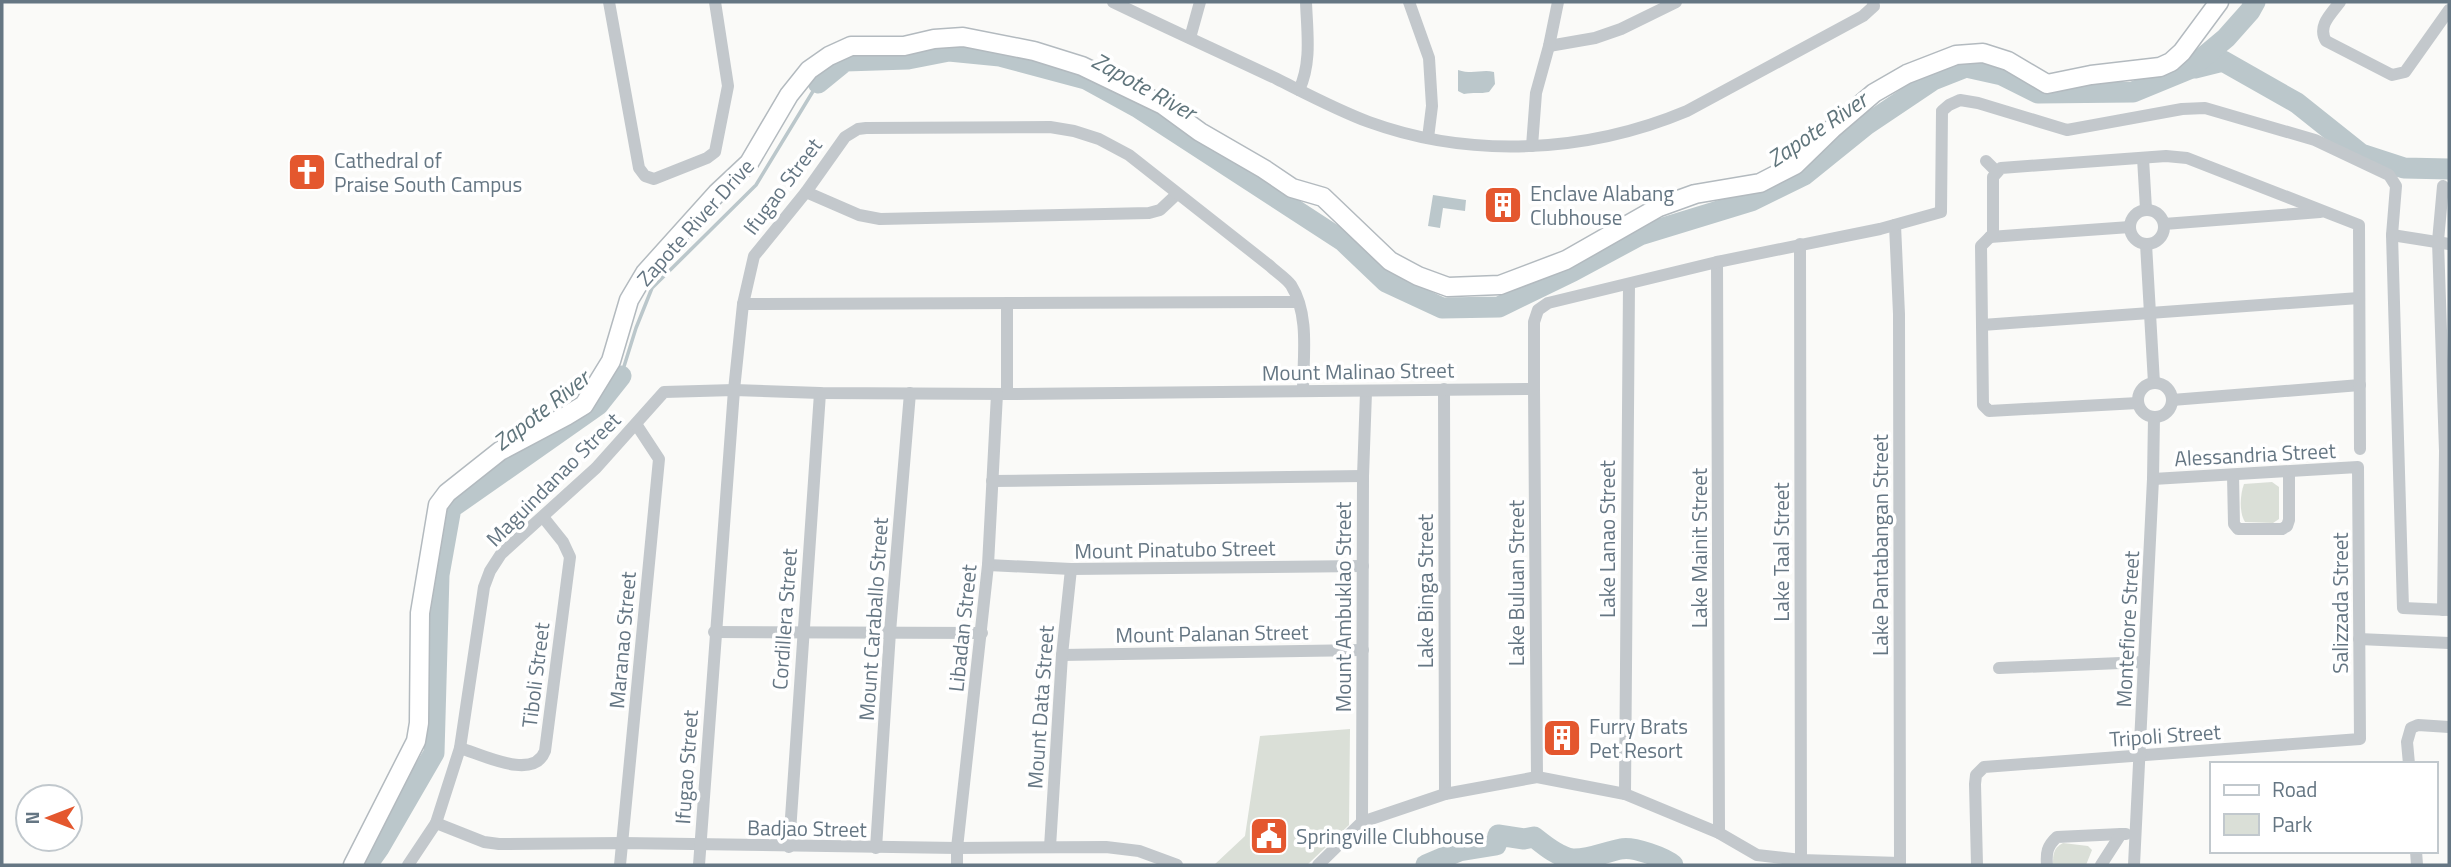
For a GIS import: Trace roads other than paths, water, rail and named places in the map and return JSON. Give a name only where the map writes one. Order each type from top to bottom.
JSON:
[{"type":"street","points":[[609,2],[639,168],[645,176],[654,179],[708,158],[715,152],[728,86],[715,2]]},
{"type":"street","points":[[1113,2],[1370,122],[1428,138],[1478,146],[1570,143],[1632,131],[1687,111],[1863,16],[1874,6],[1873,2]]},
{"type":"street","points":[[1190,38],[1200,2]]},
{"type":"street","points":[[1299,90],[1307,63],[1306,2]]},
{"type":"street","points":[[1409,2],[1429,58],[1432,106],[1428,138]]},
{"type":"street","points":[[1532,146],[1536,93],[1558,2]]},
{"type":"street","points":[[1549,46],[1595,38],[1621,29],[1676,2]]},
{"type":"street","name":"Zapote River Drive","points":[[353,865],[416,741],[419,723],[420,613],[438,505],[447,494],[500,451],[583,405],[611,361],[629,300],[645,273],[717,193],[749,163],[789,95],[809,70],[829,56],[851,46],[904,46],[934,39],[963,37],[1034,51],[1082,66],[1163,105],[1200,132],[1293,188],[1323,197],[1390,261],[1418,276],[1448,287],[1500,285],[1566,260],[1658,207],[1695,194],[1760,183],[1796,165],[1874,93],[1907,74],[1956,55],[1983,53],[2008,61],[2047,85],[2091,75],[2160,67],[2182,52],[2219,2]]},
{"type":"street","points":[[2340,2],[2323,26],[2322,33],[2326,41],[2392,75],[2405,72],[2449,10]]},
{"type":"street","points":[[1534,389],[1534,322],[1538,310],[1548,303],[1717,262],[1895,225],[1941,212],[1942,111],[1960,100],[2067,130],[2182,109],[2205,108],[2315,140],[2389,175],[2394,180],[2396,186],[2392,235],[2403,608],[2446,610],[2443,186]]},
{"type":"street","name":"Ifugao Street","points":[[699,865],[714,632],[743,304],[754,256],[807,192],[845,137],[858,129],[1050,127],[1099,139],[1119,150],[1158,176],[1290,284],[1303,326],[1303,391]]},
{"type":"street","points":[[2138,403],[1989,411],[1983,405],[1981,246],[1993,234],[1993,177],[2001,168],[2166,156],[2187,158],[2297,207],[2323,211],[2359,225],[2360,449]]},
{"type":"street","points":[[2143,158],[2146,209]]},
{"type":"street","points":[[1986,161],[1997,172]]},
{"type":"street","points":[[807,192],[859,215],[880,219],[1149,213],[1160,210],[1177,194]]},
{"type":"street","points":[[2164,224],[2297,207]]},
{"type":"street","points":[[2146,209],[2157,212],[2164,224],[2161,237],[2146,244],[2136,240],[2130,227],[2136,214],[2146,209]]},
{"type":"street","name":"Lake Pantabangan Street","points":[[1895,225],[1899,314],[1900,864]]},
{"type":"street","points":[[1990,237],[2130,227]]},
{"type":"street","points":[[2392,235],[2444,242]]},
{"type":"street","name":"Lake Taal Street","points":[[1800,244],[1801,860]]},
{"type":"street","points":[[2146,244],[2154,383]]},
{"type":"street","name":"Lake Mainit Street","points":[[1717,262],[1719,833]]},
{"type":"street","name":"Lake Lanao Street","points":[[1625,794],[1629,284]]},
{"type":"street","points":[[1982,325],[2359,298]]},
{"type":"street","points":[[743,304],[1297,302]]},
{"type":"street","name":"Libadan Street","points":[[957,865],[982,633],[1007,303]]},
{"type":"street","points":[[2154,383],[2168,389],[2172,400],[2164,414],[2154,417],[2143,413],[2138,403],[2140,392],[2148,384],[2154,383]]},
{"type":"street","points":[[2172,400],[2360,385]]},
{"type":"street","name":"Lake Binga Street","points":[[1444,389],[1445,794]]},
{"type":"street","name":"Mount Malinao Street","points":[[734,390],[1002,394],[1534,389]]},
{"type":"street","name":"Lake Buluan Street","points":[[1534,389],[1537,777]]},
{"type":"street","name":"Maguindanao Street","points":[[408,865],[436,823],[460,748],[487,579],[501,554],[596,468],[664,393],[734,390]]},
{"type":"street","name":"Mount Ambuklao Street","points":[[1362,822],[1363,476],[1366,392]]},
{"type":"street","name":"Cordillera Street","points":[[789,847],[820,393]]},
{"type":"street","name":"Mount Caraballo Street","points":[[876,848],[890,632],[910,393]]},
{"type":"street","name":"Montefiore Street","points":[[2134,865],[2154,417]]},
{"type":"street","name":"Maranao Street","points":[[620,865],[659,459],[636,424]]},
{"type":"street","name":"Alessandria Street","points":[[2153,479],[2358,467]]},
{"type":"street","name":"Salizzada Street","points":[[2358,467],[2360,739]]},
{"type":"street","points":[[2234,475],[2234,524],[2238,529],[2282,529],[2287,526],[2289,520],[2289,472]]},
{"type":"street","points":[[992,481],[1363,476]]},
{"type":"street","name":"Tiboli Street","points":[[460,748],[522,767],[534,765],[542,759],[545,751],[570,557],[564,542],[543,517]]},
{"type":"street","name":"Mount Pinatubo Street","points":[[988,565],[1071,569],[1363,566]]},
{"type":"street","name":"Mount Data Street","points":[[1050,847],[1062,655],[1071,569]]},
{"type":"street","points":[[714,632],[982,633]]},
{"type":"street","points":[[2359,639],[2449,643]]},
{"type":"street","name":"Mount Palanan Street","points":[[1062,655],[1363,650]]},
{"type":"street","points":[[1999,668],[2144,662]]},
{"type":"street","points":[[2409,762],[2407,742],[2411,728],[2418,725],[2449,727]]},
{"type":"street","name":"Tripoli Street","points":[[1977,865],[1976,775],[1984,767],[2360,739]]},
{"type":"street","points":[[1318,865],[1362,822],[1445,794],[1537,777],[1625,794],[1719,833],[1757,855],[1801,860],[1900,864]]},
{"type":"street","name":"Badjao Street","points":[[436,823],[484,842],[499,844],[622,843],[876,848],[1106,846],[1139,851],[1177,865]]},
{"type":"street","points":[[2101,865],[2121,834]]},
{"type":"street","points":[[2047,865],[2049,843],[2057,837],[2135,834]]},
{"type":"waterway","name":"Zapote River","points":[[818,83],[845,61],[908,59],[949,51],[1000,56],[1086,79],[1137,107],[1343,241],[1386,282],[1442,308],[1499,307],[1640,235],[1751,201],[1804,175],[1866,125],[1933,80],[1966,67],[2002,75],[2038,93],[2133,92],[2189,69],[2226,38],[2255,2]]},
{"type":"waterway","points":[[2195,68],[2223,61],[2297,103],[2361,154],[2404,168],[2449,169]]},
{"type":"waterway","name":"Zapote River","points":[[621,376],[652,288],[756,185],[818,83]]},
{"type":"waterway","name":"Zapote River","points":[[367,865],[434,753],[439,575],[451,508],[598,405],[621,376]]},
{"type":"waterway","points":[[1426,865],[1459,851],[1496,845],[1498,835],[1524,839],[1534,837],[1556,853],[1572,859],[1633,849],[1673,865]]},
{"type":"place","name":"Cathedral of Praise South Campus","points":[[307,172]]},
{"type":"place","name":"Enclave Alabang Clubhouse","points":[[1503,205]]},
{"type":"place","name":"Furry Brats Pet Resort","points":[[1562,738]]},
{"type":"place","name":"Springville Clubhouse","points":[[1269,836]]}]
